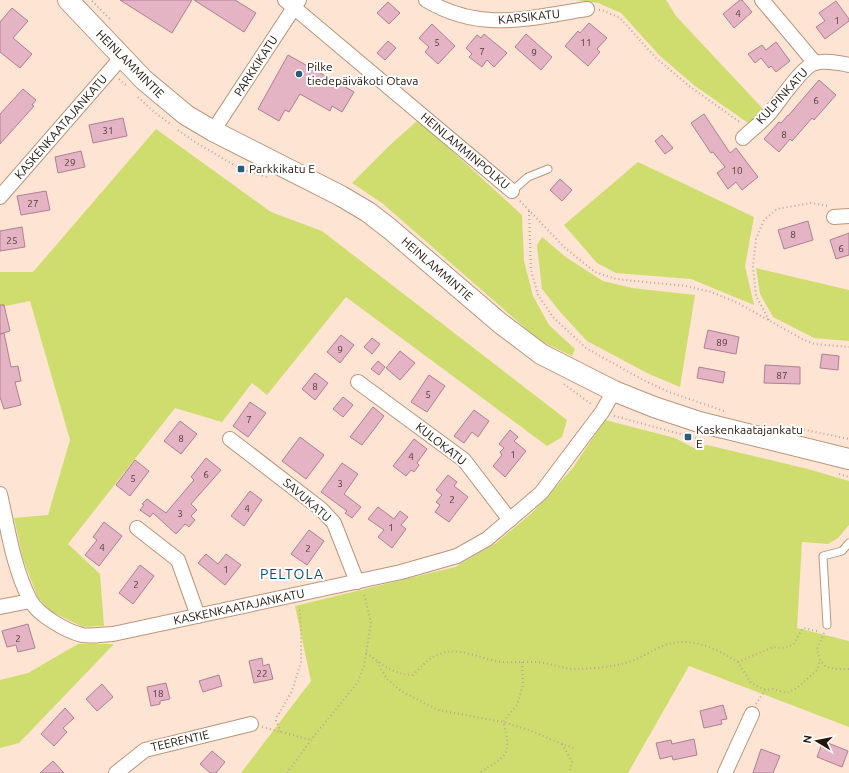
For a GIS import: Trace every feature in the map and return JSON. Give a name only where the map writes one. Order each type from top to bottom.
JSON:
[{"type":"street","name":"HEINLAMMINTIE","points":[[68,0],[121,58],[144,80],[186,115],[213,131],[341,196],[368,212],[500,323],[541,354],[614,391],[654,407],[699,422],[849,460]]},
{"type":"street","name":"KARSIKATU","points":[[426,0],[459,16],[488,21],[512,21],[587,9]]},
{"type":"street","points":[[762,0],[815,63]]},
{"type":"street","name":"HEINLAMMINPOLKU","points":[[293,2],[512,191]]},
{"type":"street","name":"PARKKIKATU","points":[[213,131],[293,2]]},
{"type":"street","name":"KASKENKAATAJANKATU","points":[[0,197],[121,58]]},
{"type":"street","name":"KULPINKATU","points":[[747,134],[767,116],[800,75],[815,63],[830,62],[849,65]]},
{"type":"street","points":[[834,217],[849,216]]},
{"type":"street","name":"KULOKATU","points":[[358,382],[464,460],[510,520]]},
{"type":"street","name":"KASKENKAATAJANKATU","points":[[0,494],[15,564],[30,601],[45,617],[60,626],[83,635],[113,634],[357,582],[401,572],[457,556],[487,538],[541,493],[602,412],[614,391]]},
{"type":"street","name":"SAVUKATU","points":[[230,439],[321,509],[334,523],[357,582]]},
{"type":"street","points":[[137,528],[178,560],[198,616]]},
{"type":"street","points":[[0,607],[30,601]]},
{"type":"street","points":[[726,773],[752,714]]},
{"type":"street","name":"TEERENTIE","points":[[116,773],[145,750],[251,724]]},
{"type":"lane","points":[[512,191],[528,177],[548,169]]},
{"type":"lane","points":[[827,625],[823,556],[842,551],[849,543]]},
{"type":"path","points":[[587,9],[602,10],[620,18],[656,58],[747,134]]},
{"type":"path","points":[[512,191],[565,248],[595,272],[616,279],[686,286],[711,292],[738,302],[802,339],[814,344],[849,347]]},
{"type":"path","points":[[770,321],[756,296],[753,266],[756,239],[764,220],[777,209],[811,203],[828,206],[834,217]]},
{"type":"path","points":[[529,211],[531,270],[538,295],[553,317],[586,348],[643,380],[669,392],[729,412]]},
{"type":"path","points":[[790,427],[849,439]]},
{"type":"path","points":[[287,773],[311,740],[358,682],[364,666],[371,623],[366,595],[357,582]]},
{"type":"path","points":[[281,732],[276,721],[277,717],[292,691],[301,662],[300,611],[296,601],[291,596]]},
{"type":"path","points":[[827,625],[817,649],[820,660],[825,666],[849,669]]},
{"type":"path","points":[[738,662],[773,646],[782,648],[793,645],[803,628],[824,633]]},
{"type":"path","points":[[366,653],[384,666],[402,675],[413,675],[428,659],[442,653],[462,652],[496,661],[543,662],[566,669],[604,667],[629,662],[644,656],[659,647],[678,643],[701,643],[719,650],[738,662],[751,683],[765,690],[773,689],[787,693],[797,688],[817,670],[820,660]]},
{"type":"path","points":[[376,660],[387,678],[401,691],[438,710],[503,722],[529,730],[574,748]]},
{"type":"path","points":[[503,722],[517,705],[523,684],[522,662]]},
{"type":"path","points":[[752,714],[756,703],[765,690]]},
{"type":"path","points":[[479,773],[504,756],[508,747],[503,722]]},
{"type":"path","points":[[251,724],[311,740]]},
{"type":"path","points":[[562,744],[572,762],[569,773]]},
{"type":"green space","points":[[576,0],[666,0],[676,16],[764,110],[751,125],[695,86],[659,55],[621,13],[598,3]]},
{"type":"green space","points":[[418,120],[522,215],[524,261],[533,296],[549,325],[575,349],[572,356],[540,341],[382,203],[352,183],[390,145]]},
{"type":"green space","points":[[156,129],[271,212],[322,231],[567,420],[562,437],[547,446],[346,297],[267,395],[252,383],[222,422],[175,408],[68,544],[100,574],[104,626],[83,627],[52,612],[38,598],[23,559],[14,518],[48,515],[70,440],[30,301],[0,307],[0,272],[33,272]]},
{"type":"green space","points":[[638,162],[754,217],[745,266],[754,305],[691,279],[616,273],[597,263],[564,225]]},
{"type":"green space","points":[[542,237],[567,258],[603,281],[632,288],[695,295],[680,387],[649,374],[587,341],[562,314],[542,289],[537,245]]},
{"type":"green space","points":[[756,268],[849,290],[849,341],[814,338],[773,317],[760,294]]},
{"type":"green space","points":[[605,420],[675,438],[694,448],[707,445],[808,469],[849,481],[849,525],[838,538],[828,544],[802,542],[797,628],[849,641],[849,727],[689,666],[628,773],[241,773],[311,681],[295,606],[455,567],[496,543],[532,513],[572,469]]},
{"type":"green space","points":[[78,644],[114,644],[19,743],[0,748],[0,680],[28,673]]},
{"type":"building","points":[[120,0],[192,0],[172,33]]},
{"type":"building","points":[[194,0],[235,0],[256,13],[244,32]]},
{"type":"building","points":[[742,0],[752,12],[734,28],[723,14]]},
{"type":"building","points":[[836,1],[849,21],[825,39],[816,27],[825,21],[819,13]]},
{"type":"building","points":[[388,2],[400,13],[389,24],[377,13]]},
{"type":"building","points":[[12,8],[28,21],[13,38],[32,54],[20,68],[0,52],[0,22]]},
{"type":"building","points":[[589,23],[607,38],[597,49],[600,52],[588,66],[565,46],[578,31],[580,33]]},
{"type":"building","points":[[432,24],[455,46],[438,64],[425,52],[429,47],[419,38]]},
{"type":"building","points":[[484,34],[507,53],[494,67],[487,60],[482,67],[469,57],[472,54],[466,48],[477,35],[481,38]]},
{"type":"building","points":[[526,34],[552,57],[541,70],[515,47]]},
{"type":"building","points":[[388,41],[396,48],[385,60],[377,53]]},
{"type":"building","points":[[776,42],[790,61],[776,72],[771,66],[769,68],[761,58],[755,63],[748,54],[762,45],[766,50]]},
{"type":"building","name":"Pilke tiedepäiväkoti Otava","points":[[288,55],[354,92],[342,112],[332,106],[330,111],[300,94],[289,112],[285,110],[279,121],[258,109]]},
{"type":"building","points":[[819,80],[836,95],[814,120],[812,118],[792,141],[790,139],[779,152],[764,139],[779,122],[781,123],[788,116]]},
{"type":"building","points":[[23,89],[36,100],[32,105],[34,106],[0,144],[0,114]]},
{"type":"building","points":[[704,114],[730,153],[736,148],[758,177],[742,190],[736,182],[728,189],[717,173],[725,167],[713,152],[711,153],[691,123]]},
{"type":"building","points":[[123,118],[127,136],[93,143],[89,125]]},
{"type":"building","points":[[662,135],[673,148],[665,154],[655,141]]},
{"type":"building","points":[[81,151],[85,167],[58,173],[55,157]]},
{"type":"building","points":[[560,179],[572,190],[562,201],[550,190]]},
{"type":"building","points":[[46,191],[50,210],[21,215],[17,196]]},
{"type":"building","points":[[808,221],[813,240],[784,249],[778,230]]},
{"type":"building","points":[[22,227],[25,247],[0,251],[0,231]]},
{"type":"building","points":[[849,233],[849,255],[836,259],[830,240]]},
{"type":"building","points":[[0,305],[4,305],[10,331],[0,334]]},
{"type":"building","points":[[708,330],[739,337],[736,354],[704,348]]},
{"type":"building","points":[[4,333],[11,367],[18,366],[21,381],[15,382],[21,405],[4,409],[0,397],[0,334]]},
{"type":"building","points":[[341,335],[354,345],[340,363],[327,352]]},
{"type":"building","points":[[372,338],[380,344],[372,354],[364,347]]},
{"type":"building","points":[[400,351],[415,363],[400,380],[386,368]]},
{"type":"building","points":[[822,354],[839,356],[838,370],[820,368]]},
{"type":"building","points":[[378,361],[385,367],[379,375],[371,369]]},
{"type":"building","points":[[765,365],[800,367],[800,384],[764,383]]},
{"type":"building","points":[[699,367],[725,372],[723,383],[697,378]]},
{"type":"building","points":[[315,373],[328,383],[315,400],[302,389]]},
{"type":"building","points":[[429,375],[445,386],[427,412],[411,402]]},
{"type":"building","points":[[343,397],[353,405],[343,417],[333,409]]},
{"type":"building","points":[[250,402],[266,413],[248,437],[233,426]]},
{"type":"building","points":[[373,407],[384,416],[362,445],[350,437]]},
{"type":"building","points":[[474,410],[489,421],[478,437],[472,432],[464,443],[454,436]]},
{"type":"building","points":[[180,421],[197,434],[181,454],[164,441]]},
{"type":"building","points":[[510,430],[518,437],[514,441],[526,451],[505,477],[493,466],[502,455],[500,452],[504,448],[499,444]]},
{"type":"building","points":[[300,437],[324,455],[306,479],[282,461]]},
{"type":"building","points":[[414,439],[427,449],[417,463],[419,465],[414,472],[411,470],[406,476],[393,466]]},
{"type":"building","points":[[206,458],[221,470],[191,504],[197,510],[191,516],[195,520],[189,527],[185,524],[176,534],[153,513],[150,517],[140,510],[144,505],[142,504],[147,499],[166,513],[194,480],[191,477]]},
{"type":"building","points":[[135,460],[149,471],[130,496],[116,485]]},
{"type":"building","points":[[342,463],[358,474],[344,494],[361,507],[352,518],[345,513],[347,511],[321,492]]},
{"type":"building","points":[[448,475],[457,482],[454,486],[468,497],[449,522],[435,512],[440,505],[436,502],[442,495],[436,490]]},
{"type":"building","points":[[250,491],[262,500],[244,526],[231,516]]},
{"type":"building","points":[[378,507],[394,519],[400,511],[408,517],[401,525],[406,529],[392,548],[378,537],[384,530],[368,519]]},
{"type":"building","points":[[104,522],[122,536],[99,566],[85,555],[97,540],[93,537]]},
{"type":"building","points":[[309,530],[324,541],[307,565],[291,554]]},
{"type":"building","points":[[206,554],[218,564],[226,554],[241,565],[225,585],[198,563]]},
{"type":"building","points":[[140,565],[154,576],[133,604],[119,593]]},
{"type":"building","points":[[28,624],[35,648],[18,652],[16,645],[7,647],[2,631]]},
{"type":"building","points":[[262,658],[263,666],[269,664],[273,679],[254,683],[249,661]]},
{"type":"building","points":[[219,675],[222,686],[203,692],[199,681]]},
{"type":"building","points":[[166,683],[170,699],[160,701],[160,704],[151,706],[147,687]]},
{"type":"building","points":[[102,684],[113,697],[97,711],[86,699]]},
{"type":"building","points":[[723,705],[727,719],[721,720],[722,724],[704,728],[700,711]]},
{"type":"building","points":[[65,708],[74,718],[63,728],[67,732],[54,746],[41,734]]},
{"type":"building","points":[[694,739],[697,755],[673,760],[672,756],[660,759],[656,743],[671,740],[672,744]]},
{"type":"building","points":[[823,741],[848,751],[842,767],[817,757]]},
{"type":"building","points":[[761,749],[780,756],[773,773],[753,773]]},
{"type":"building","points":[[212,751],[225,762],[216,773],[210,773],[200,764]]},
{"type":"building","points":[[53,761],[64,773],[40,773]]},
{"type":"place","name":"Pilke tiedepäiväkoti Otava","points":[[299,74]]},
{"type":"place","name":"Parkkikatu E","points":[[241,169]]},
{"type":"place","name":"Kaskenkaatajankatu E","points":[[688,437]]},
{"type":"district","name":"PELTOLA","points":[[292,574]]}]
